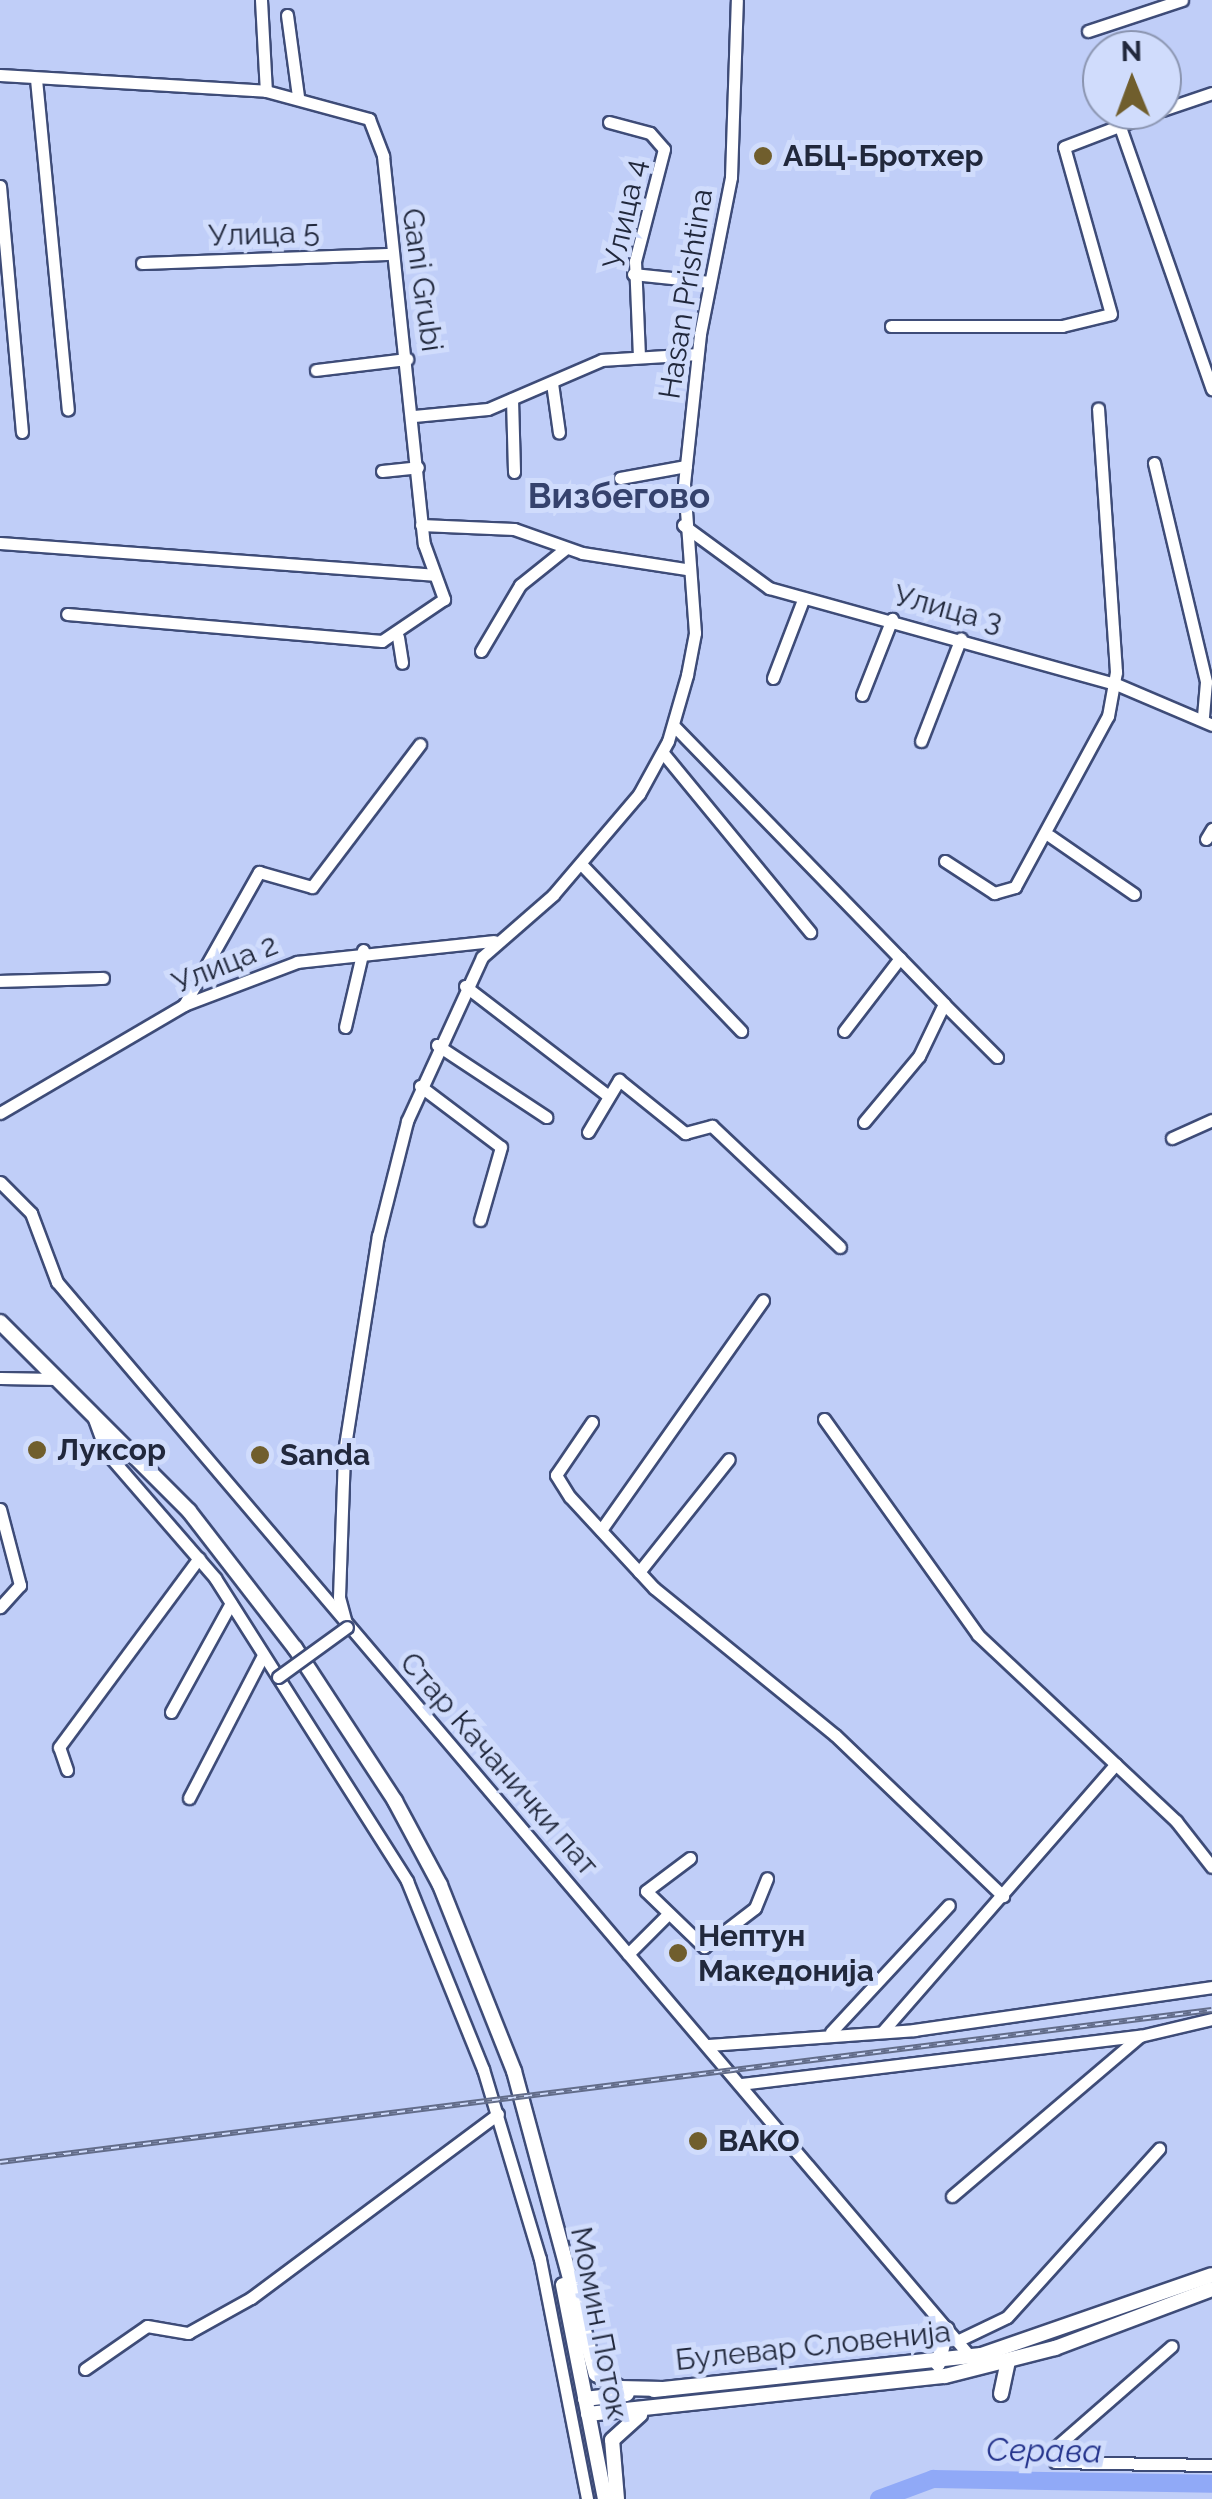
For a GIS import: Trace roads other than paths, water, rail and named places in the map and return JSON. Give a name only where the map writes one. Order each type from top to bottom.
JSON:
[{"type":"street","points":[[261,0],[266,91]]},
{"type":"street","name":"Hasan Prishtina","points":[[347,1627],[338,1597],[344,1452],[378,1236],[420,1086],[465,986],[494,941],[582,865],[662,753],[674,726],[695,633],[685,569],[686,466],[696,354],[731,177],[738,0]]},
{"type":"street","points":[[1094,30],[1182,0]]},
{"type":"street","points":[[287,14],[298,96]]},
{"type":"street","name":"Gani Grubi","points":[[0,75],[266,91],[353,108],[376,131],[388,254],[408,359],[421,526],[444,602],[398,637]]},
{"type":"street","points":[[36,79],[68,409]]},
{"type":"street","points":[[1182,103],[1212,93]]},
{"type":"street","name":"Улица 4","points":[[610,122],[650,133],[664,149],[634,274],[639,355]]},
{"type":"street","points":[[891,326],[1062,326],[1112,314],[1064,148],[1105,130]]},
{"type":"street","points":[[1121,130],[1212,389]]},
{"type":"street","points":[[0,186],[22,432]]},
{"type":"street","name":"Улица 5","points":[[142,263],[388,254]]},
{"type":"street","points":[[634,274],[710,282]]},
{"type":"street","points":[[414,416],[512,399],[639,355],[696,354]]},
{"type":"street","points":[[316,370],[408,359]]},
{"type":"street","points":[[552,382],[559,433]]},
{"type":"street","points":[[512,399],[514,472]]},
{"type":"street","points":[[945,860],[1002,895],[1050,836],[1116,684],[1098,409]]},
{"type":"street","points":[[1154,463],[1206,682],[1208,721]]},
{"type":"street","points":[[620,478],[686,466]]},
{"type":"street","points":[[382,471],[418,467]]},
{"type":"street","name":"Улица 3","points":[[683,524],[746,576],[803,600],[892,619],[1116,684],[1208,721]]},
{"type":"street","points":[[421,526],[514,529],[565,549],[685,569]]},
{"type":"street","points":[[0,543],[434,575]]},
{"type":"street","points":[[481,651],[520,585],[565,549]]},
{"type":"street","points":[[773,678],[803,600]]},
{"type":"street","points":[[67,614],[398,637],[402,663]]},
{"type":"street","points":[[862,695],[892,619]]},
{"type":"street","points":[[921,741],[961,638]]},
{"type":"street","points":[[674,726],[997,1057]]},
{"type":"street","points":[[184,1005],[259,872],[312,887],[420,744]]},
{"type":"street","points":[[662,753],[810,932]]},
{"type":"street","points":[[1050,836],[1134,894]]},
{"type":"street","points":[[582,865],[742,1031]]},
{"type":"street","name":"Улица 2","points":[[0,1113],[184,1005],[297,962],[363,950],[494,941]]},
{"type":"street","points":[[345,1027],[363,950]]},
{"type":"street","points":[[844,1031],[900,958]]},
{"type":"street","points":[[0,981],[103,978]]},
{"type":"street","points":[[465,986],[607,1094]]},
{"type":"street","points":[[864,1122],[919,1056],[944,1004]]},
{"type":"street","points":[[437,1046],[546,1117]]},
{"type":"street","points":[[588,1132],[607,1094],[619,1080],[685,1132],[712,1126],[840,1247]]},
{"type":"street","points":[[420,1086],[501,1147],[480,1220]]},
{"type":"street","points":[[1172,1138],[1212,1120]]},
{"type":"street","name":"Стар Качанички пат","points":[[0,1182],[31,1213],[57,1282],[975,2363]]},
{"type":"street","points":[[601,1530],[764,1300]]},
{"type":"street","points":[[0,1322],[92,1414],[236,1571],[395,1801],[476,1976],[538,2157],[596,2374],[620,2388],[662,2388]]},
{"type":"street","points":[[0,1378],[57,1379]]},
{"type":"street","points":[[92,1414],[106,1452],[199,1558],[232,1603],[262,1657],[408,1881],[498,2114],[540,2258],[587,2499]]},
{"type":"street","points":[[824,1419],[978,1635],[1116,1764],[1212,1868]]},
{"type":"street","points":[[592,1422],[556,1475],[601,1530],[639,1572],[836,1735],[1002,1896]]},
{"type":"street","points":[[639,1572],[729,1459]]},
{"type":"street","points":[[0,1509],[20,1585],[0,1607]]},
{"type":"street","points":[[67,1770],[58,1747],[199,1558]]},
{"type":"street","points":[[171,1712],[232,1603]]},
{"type":"street","points":[[278,1677],[347,1627]]},
{"type":"street","points":[[189,1798],[262,1657]]},
{"type":"street","points":[[882,2030],[1116,1764]]},
{"type":"street","points":[[690,1858],[646,1891],[666,1916],[712,1944],[755,1908],[767,1878]]},
{"type":"street","points":[[831,2032],[949,1906]]},
{"type":"street","points":[[628,1954],[666,1916]]},
{"type":"street","points":[[707,2046],[882,2030],[1212,1987]]},
{"type":"street","points":[[742,2084],[1140,2036],[1212,2018]]},
{"type":"street","points":[[952,2196],[1140,2036]]},
{"type":"street","points":[[85,2369],[148,2326],[188,2334],[252,2298],[498,2114]]},
{"type":"street","points":[[938,2364],[952,2335],[1007,2317],[1159,2149]]},
{"type":"street","name":"Момин Поток","points":[[538,2157],[605,2499]]},
{"type":"street","name":"Булевар Словенија","points":[[587,2407],[856,2389],[975,2363],[1212,2275]]},
{"type":"street","name":"Булевар Словенија","points":[[587,2407],[662,2388],[1008,2361],[1212,2289]]},
{"type":"street","points":[[1172,2346],[1052,2458],[1212,2464]]},
{"type":"street","points":[[1001,2394],[1008,2361]]},
{"type":"street","points":[[617,2499],[612,2440],[630,2417],[856,2389]]},
{"type":"waterway","name":"Серава","points":[[879,2499],[933,2479],[1212,2484]]},
{"type":"railway","points":[[0,2162],[1212,2010]]},
{"type":"place","name":"АБЦ-Бротхер","points":[[763,156]]},
{"type":"place","name":"Луксор","points":[[37,1450]]},
{"type":"place","name":"Sanda","points":[[260,1455]]},
{"type":"place","name":"Нептун Македонија","points":[[678,1953]]},
{"type":"place","name":"BAKO","points":[[698,2141]]},
{"type":"district","name":"Визбегово","points":[[619,496]]}]
